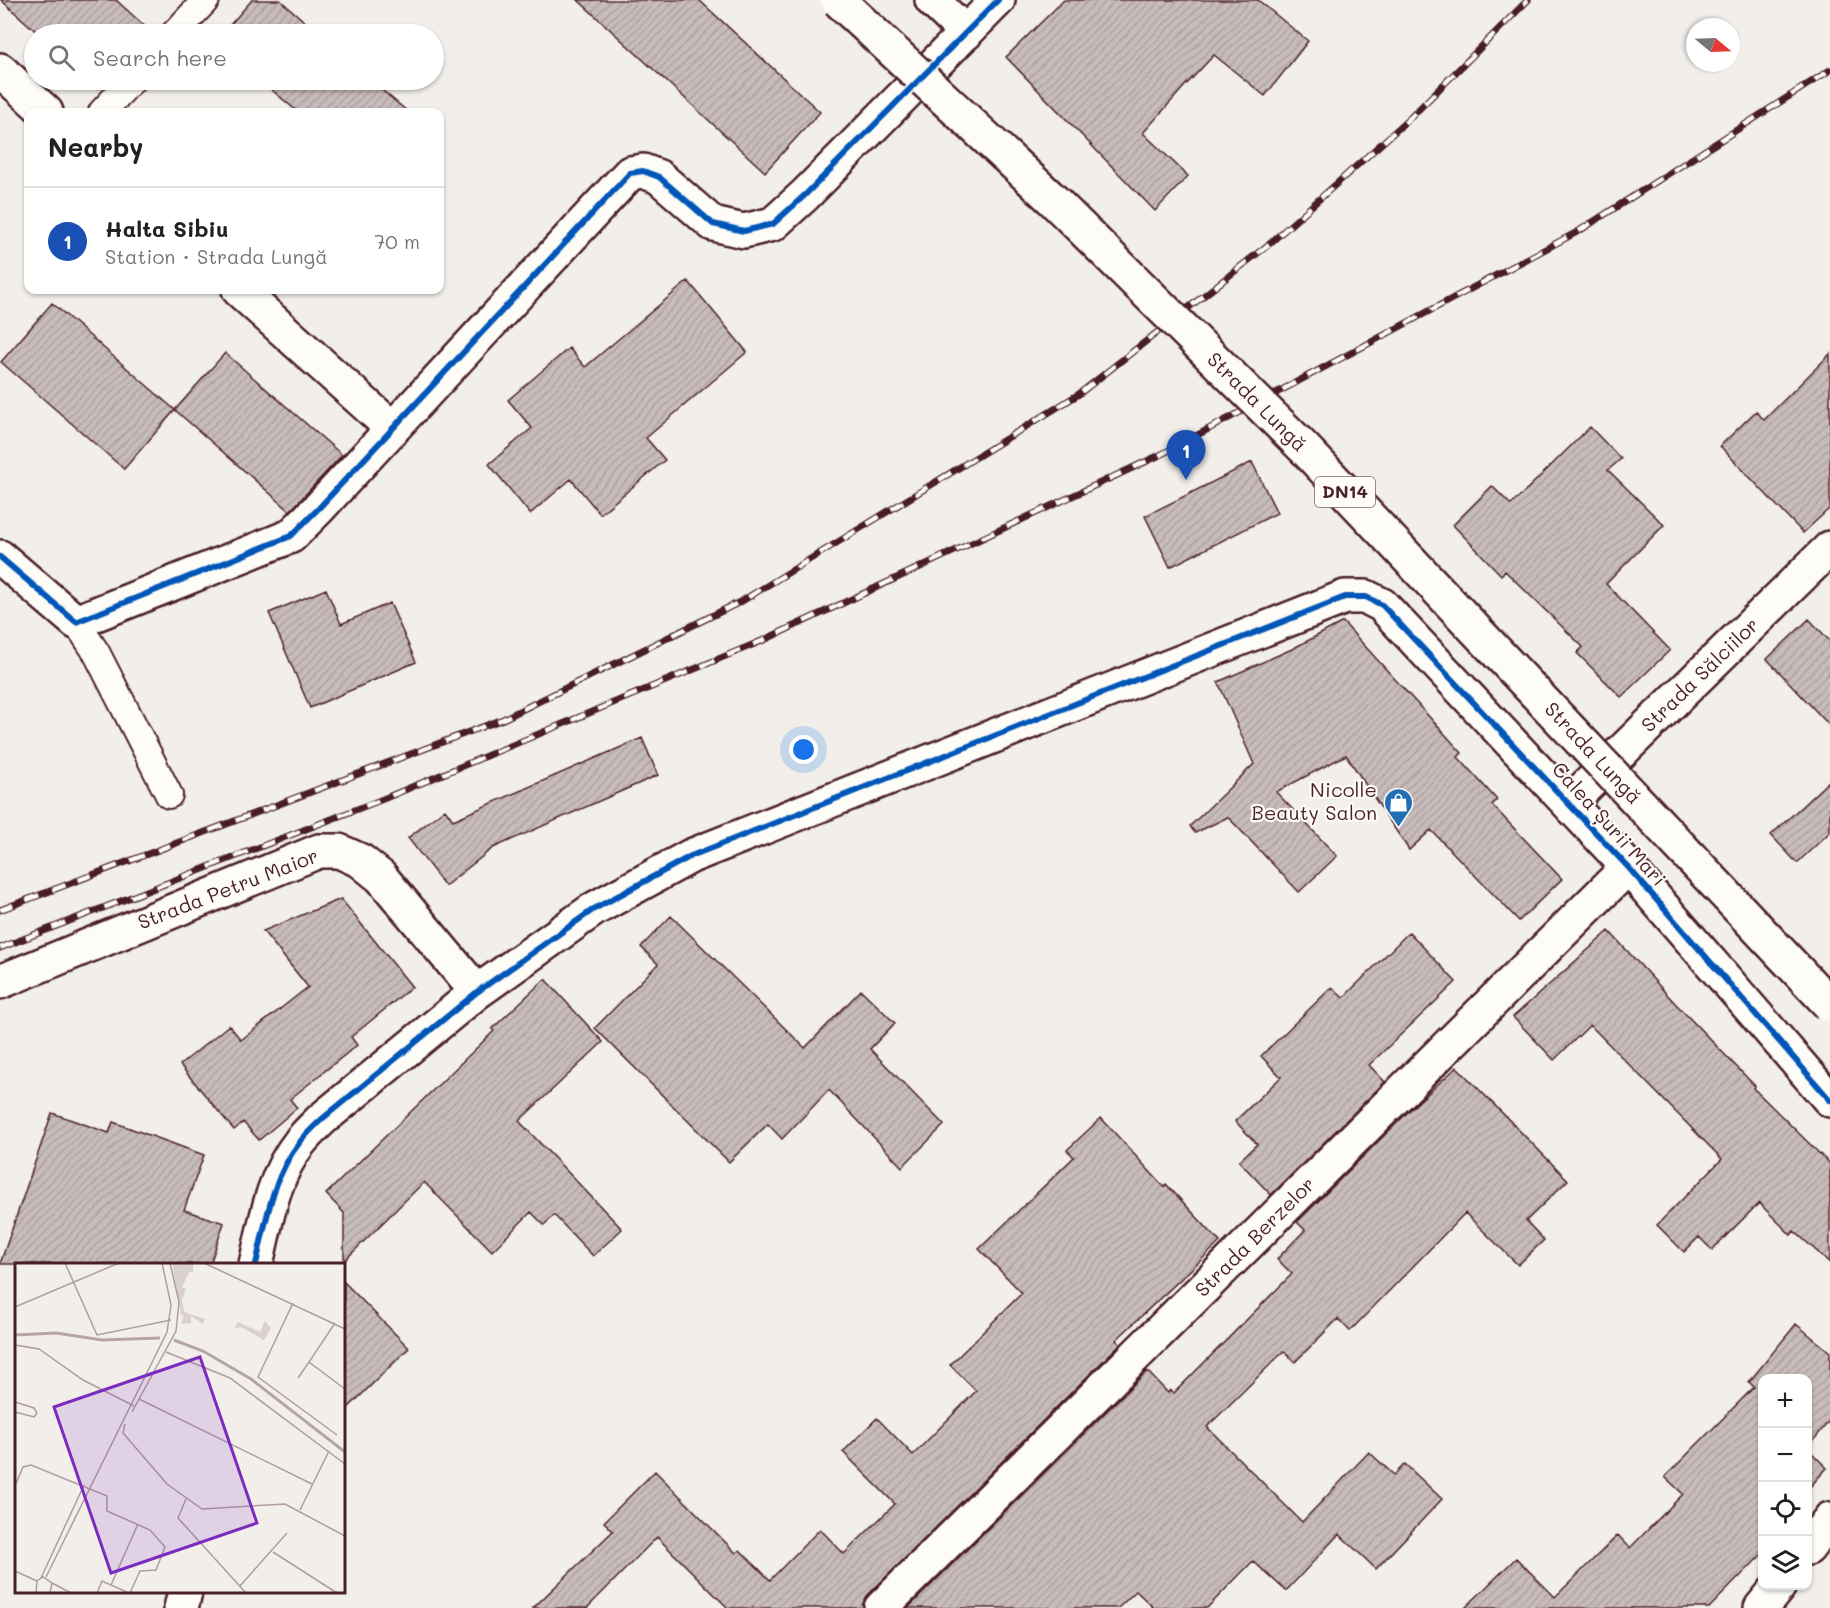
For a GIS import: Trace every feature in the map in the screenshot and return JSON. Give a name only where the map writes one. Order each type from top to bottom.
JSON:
[{"type":"street","name":"Strada Lungă","points":[[838,0],[1051,198],[1305,449],[1830,1005]]},
{"type":"street","points":[[932,0],[966,33]]},
{"type":"street","points":[[0,557],[76,622],[291,536],[630,173],[643,171],[659,177],[713,224],[744,231],[773,225],[806,195],[998,0]]},
{"type":"street","points":[[0,70],[42,108]]},
{"type":"street","points":[[244,294],[393,429]]},
{"type":"street","name":"Strada Sălciilor","points":[[1569,803],[1830,548]]},
{"type":"street","name":"Calea Șurii Mari","points":[[477,992],[594,909],[691,856],[1345,597],[1366,597],[1382,605],[1569,803],[1628,867],[1830,1100]]},
{"type":"street","name":"Strada Petru Maior","points":[[0,982],[319,851],[339,851],[361,861],[381,877],[477,992]]},
{"type":"street","name":"Strada Berzelor","points":[[881,1608],[1628,867]]},
{"type":"street","points":[[256,1263],[274,1189],[285,1164],[300,1141],[322,1119],[477,992]]},
{"type":"street","points":[[1812,1543],[1830,1519]]},
{"type":"street","points":[[1761,1608],[1776,1590]]},
{"type":"street","points":[[181,1608],[185,1593]]},
{"type":"lane","points":[[183,24],[206,0]]},
{"type":"lane","points":[[106,108],[123,90]]},
{"type":"lane","points":[[76,622],[96,652],[169,795]]},
{"type":"building","points":[[1,0],[116,0],[142,24],[28,24]]},
{"type":"building","points":[[252,0],[280,0],[308,24],[231,24]]},
{"type":"building","points":[[578,0],[699,0],[820,112],[765,172]]},
{"type":"building","points":[[1064,0],[1258,0],[1308,41],[1265,96],[1214,55],[1183,88],[1143,133],[1188,176],[1155,211],[1006,57]]},
{"type":"building","points":[[272,90],[382,90],[403,108],[293,108]]},
{"type":"building","points":[[688,281],[747,352],[646,438],[665,460],[600,514],[571,479],[530,514],[489,464],[532,428],[508,400],[569,348],[585,367]]},
{"type":"building","points":[[52,303],[175,410],[124,469],[1,362]]},
{"type":"building","points":[[225,353],[342,455],[290,511],[175,410]]},
{"type":"building","points":[[1830,354],[1830,508],[1803,533],[1720,446],[1756,411],[1764,420]]},
{"type":"building","points":[[1590,427],[1621,459],[1608,470],[1664,525],[1606,584],[1670,650],[1621,697],[1577,653],[1583,647],[1505,571],[1501,575],[1453,525],[1492,486],[1511,505]]},
{"type":"building","points":[[1252,462],[1277,513],[1170,567],[1145,516]]},
{"type":"building","points":[[326,589],[341,624],[390,603],[416,662],[310,708],[269,613]]},
{"type":"building","points":[[1809,619],[1830,641],[1830,726],[1767,659]]},
{"type":"building","points":[[1343,622],[1462,753],[1458,757],[1497,800],[1492,805],[1562,879],[1519,921],[1431,830],[1409,850],[1346,755],[1276,792],[1337,856],[1299,892],[1228,817],[1195,833],[1190,826],[1254,764],[1218,682],[1292,649]]},
{"type":"building","points":[[642,738],[658,775],[493,848],[445,886],[408,838],[445,809],[453,820]]},
{"type":"building","points":[[1830,780],[1830,832],[1797,863],[1771,835]]},
{"type":"building","points":[[341,899],[412,987],[351,1037],[357,1045],[290,1099],[297,1108],[259,1140],[243,1122],[234,1130],[180,1065],[229,1025],[241,1040],[308,987],[263,931]]},
{"type":"building","points":[[671,916],[805,1048],[861,990],[895,1023],[870,1049],[944,1125],[902,1167],[829,1090],[782,1139],[768,1124],[729,1162],[595,1028],[658,964],[641,947]]},
{"type":"building","points":[[1609,931],[1755,1086],[1753,1088],[1830,1164],[1830,1263],[1794,1231],[1791,1235],[1759,1203],[1712,1250],[1699,1237],[1684,1252],[1657,1225],[1722,1159],[1590,1025],[1554,1060],[1513,1017]]},
{"type":"building","points":[[1409,932],[1456,982],[1369,1065],[1385,1082],[1271,1195],[1239,1161],[1257,1144],[1235,1121],[1281,1077],[1261,1056],[1332,987],[1343,998]]},
{"type":"building","points":[[545,979],[603,1042],[519,1121],[622,1229],[593,1256],[554,1215],[544,1225],[531,1212],[492,1251],[424,1182],[344,1261],[344,1213],[326,1194]]},
{"type":"building","points":[[1457,1067],[1568,1180],[1526,1221],[1544,1240],[1518,1265],[1465,1213],[1350,1331],[1338,1319],[1295,1362],[1284,1351],[1207,1427],[1302,1522],[1369,1452],[1394,1475],[1405,1464],[1442,1499],[1376,1569],[1339,1534],[1286,1591],[1253,1561],[1207,1608],[1154,1608],[1136,1591],[1118,1608],[908,1608],[1147,1371],[1168,1393],[1170,1390],[1174,1393],[1292,1274],[1277,1259],[1305,1230],[1297,1222],[1415,1105]]},
{"type":"building","points":[[52,1113],[109,1133],[113,1122],[204,1155],[184,1210],[224,1223],[210,1263],[0,1264]]},
{"type":"building","points":[[1101,1118],[1164,1187],[1166,1184],[1220,1242],[1116,1340],[1120,1344],[868,1595],[863,1608],[728,1608],[657,1537],[587,1608],[533,1608],[613,1531],[604,1522],[655,1471],[736,1553],[740,1550],[770,1580],[820,1529],[844,1554],[895,1504],[843,1452],[877,1418],[913,1455],[976,1391],[950,1365],[1022,1293],[979,1249],[1074,1157],[1067,1150]]},
{"type":"building","points":[[345,1283],[409,1348],[345,1411]]},
{"type":"building","points":[[1796,1324],[1830,1352],[1830,1420],[1812,1442],[1812,1374],[1758,1374],[1758,1558],[1709,1608],[1465,1608],[1516,1558],[1555,1597],[1618,1535],[1630,1548],[1683,1494],[1665,1477],[1754,1387],[1749,1382]]},
{"type":"building","points":[[1812,1453],[1827,1468],[1812,1485]]},
{"type":"railway","points":[[0,910],[503,719],[742,601],[1079,394],[1268,245],[1410,118],[1528,0]]},
{"type":"railway","points":[[0,948],[383,799],[764,640],[1160,455],[1579,231],[1830,70]]},
{"type":"cycle path","points":[[0,557],[76,622],[291,536],[630,173],[643,171],[659,177],[713,224],[744,231],[773,224],[805,195],[998,0]]},
{"type":"cycle path","points":[[256,1263],[276,1185],[290,1156],[308,1133],[477,992],[594,909],[691,856],[1345,597],[1366,597],[1382,605],[1628,867],[1830,1100]]},
{"type":"place","name":"Halta Sibiu","points":[[1186,480]]},
{"type":"place","name":"Nicolle Beauty Salon","points":[[1398,828]]}]
